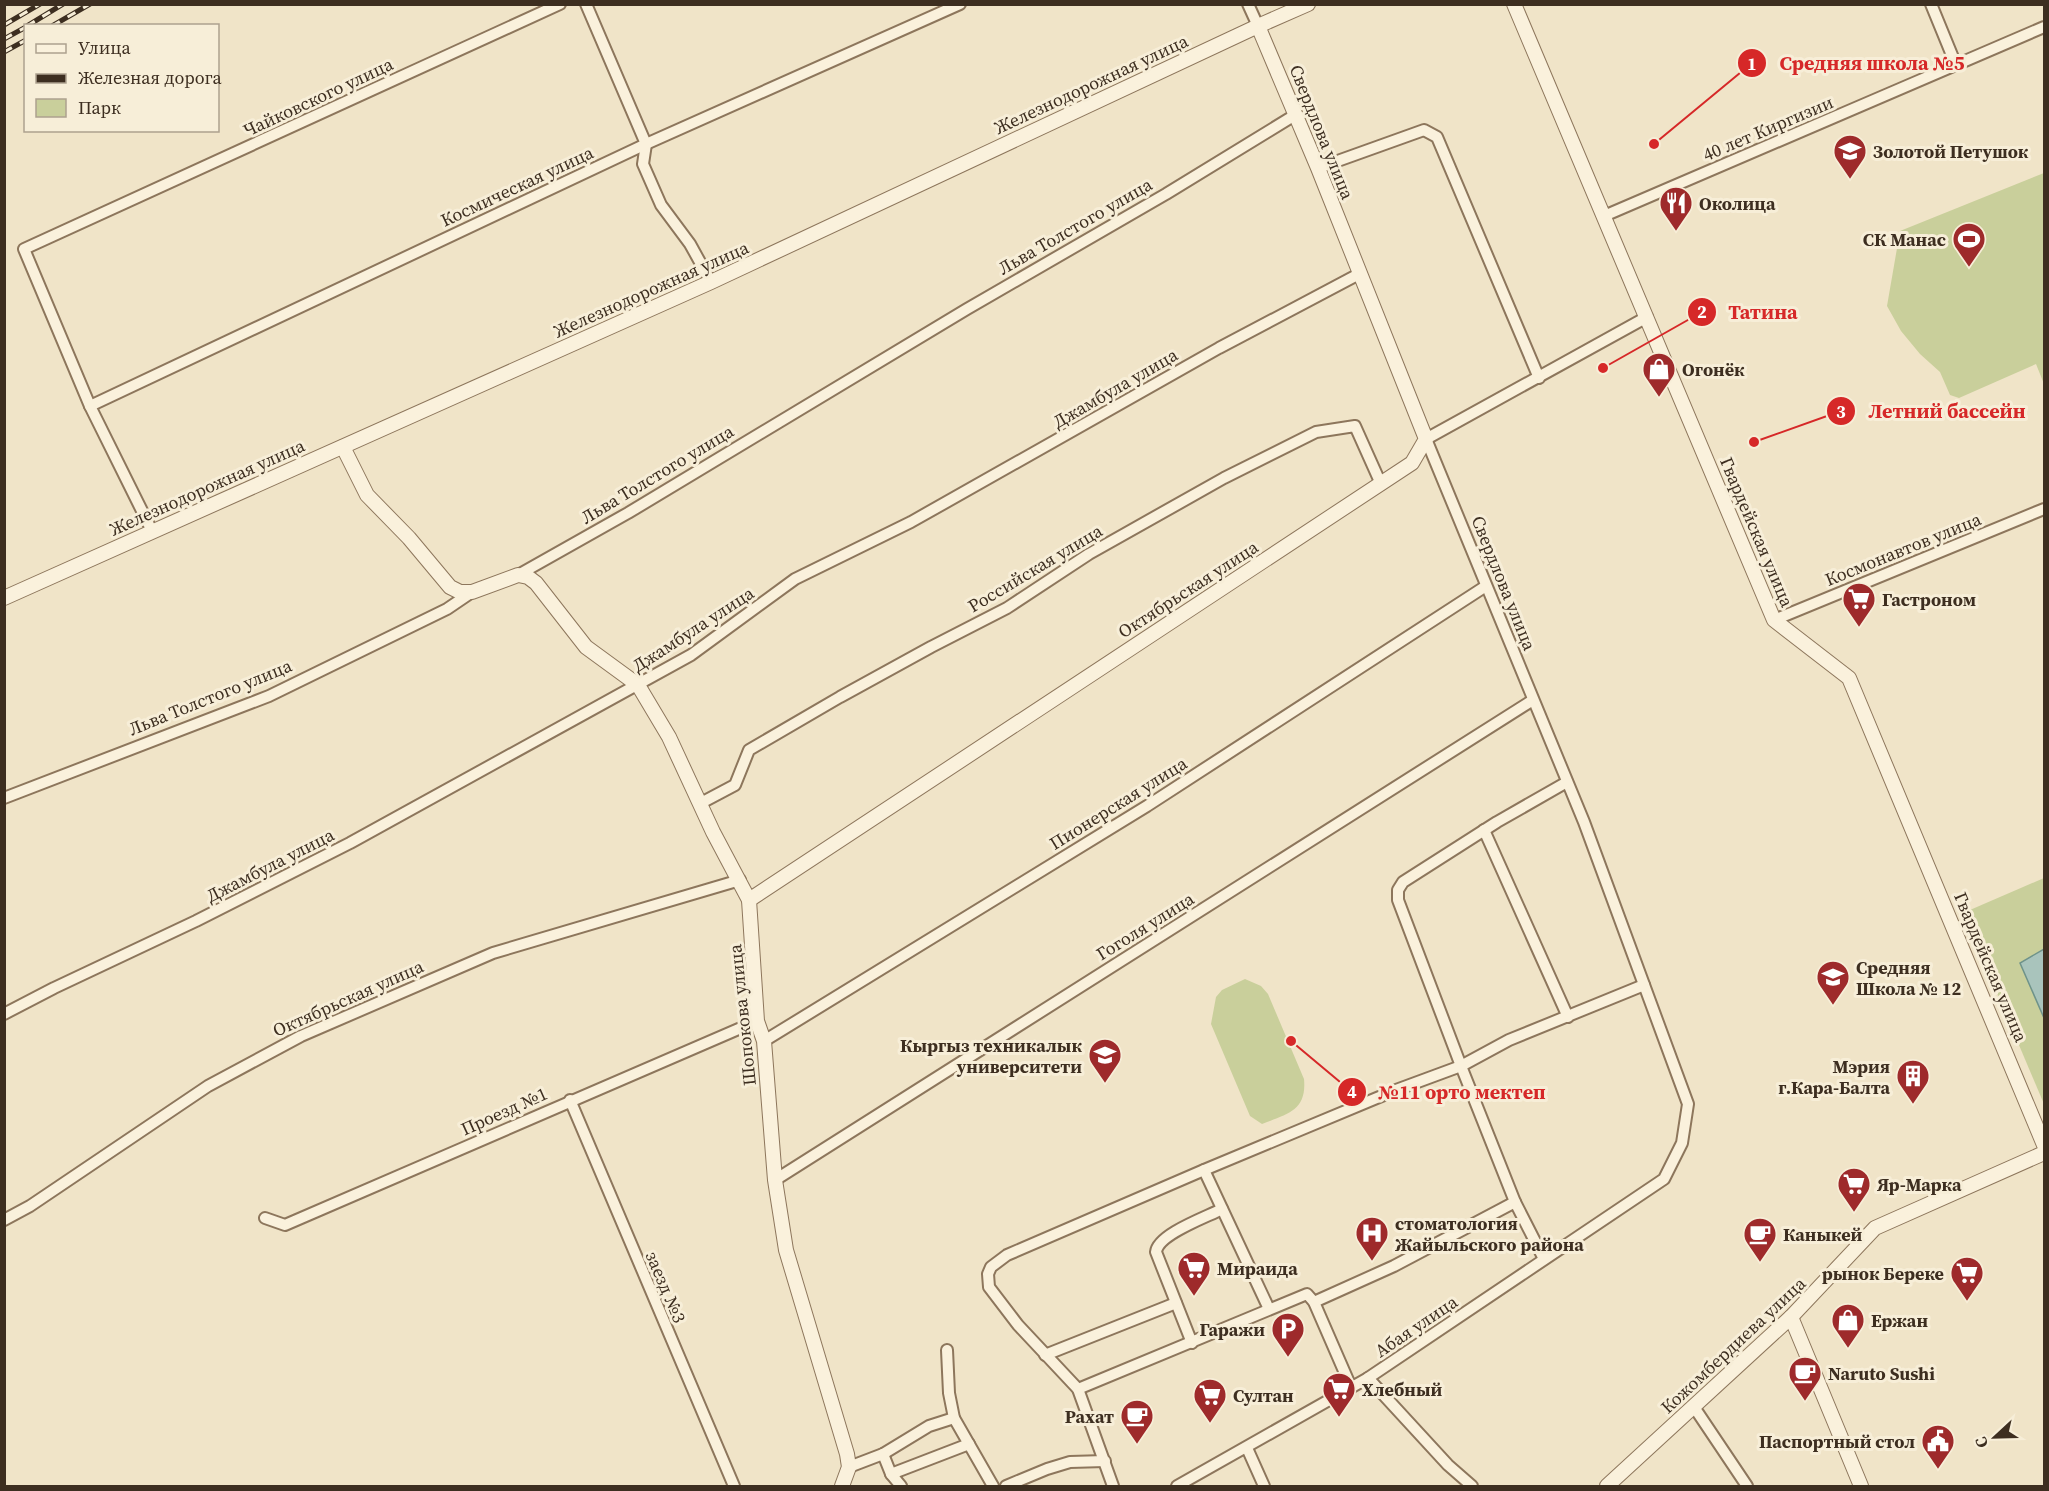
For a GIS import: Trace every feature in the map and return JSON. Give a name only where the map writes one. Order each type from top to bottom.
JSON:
[{"type":"street","name":"Чайковского улица","points":[[90,406],[24,249],[560,4]]},
{"type":"street","points":[[586,4],[646,144],[643,164],[662,205],[690,244],[711,282]]},
{"type":"street","name":"Космическая улица","points":[[90,406],[646,144],[960,4]]},
{"type":"street","name":"Свердлова улица","points":[[1248,4],[1318,168],[1359,274],[1567,782],[1688,1104],[1682,1143],[1664,1179]]},
{"type":"street","name":"Железнодорожная улица","points":[[4,598],[711,282],[1308,4]]},
{"type":"street","name":"Гвардейская улица","points":[[1514,4],[1774,620],[1849,678],[2044,1145]]},
{"type":"street","points":[[1931,4],[1956,65]]},
{"type":"street","name":"40 лет Киргизии","points":[[1604,216],[2044,27]]},
{"type":"street","name":"Льва Толстого улица","points":[[4,798],[269,696],[447,609],[472,592],[518,575],[628,513],[1295,115]]},
{"type":"street","points":[[1318,168],[1425,130],[1437,136],[1539,378]]},
{"type":"street","name":"Джамбула улица","points":[[4,1014],[350,843],[691,655],[795,579],[910,522],[1219,348],[1359,274]]},
{"type":"street","points":[[1426,439],[1647,316]]},
{"type":"street","points":[[90,406],[152,531]]},
{"type":"street","name":"Российская улица","points":[[701,803],[735,785],[749,750],[860,686],[1007,608],[1110,542],[1224,478],[1316,432],[1355,426],[1381,484]]},
{"type":"street","name":"Октябрьская улица","points":[[749,900],[1412,464],[1426,439]]},
{"type":"street","points":[[343,447],[367,495],[409,538],[450,587],[460,592],[472,592]]},
{"type":"street","name":"Космонавтов улица","points":[[1774,620],[2044,509]]},
{"type":"street","name":"Шопокова улица","points":[[518,575],[528,577],[536,583],[586,647],[638,685],[669,737],[713,832],[749,900],[757,1021],[764,1041],[775,1180],[786,1250],[849,1467]]},
{"type":"street","name":"Пионерская улица","points":[[764,1041],[1148,806],[1486,586]]},
{"type":"street","name":"Гоголя улица","points":[[775,1180],[1533,700]]},
{"type":"street","points":[[1544,1259],[1515,1202],[1397,894],[1403,882],[1484,830],[1567,782]]},
{"type":"street","points":[[1484,830],[1568,1017]]},
{"type":"street","name":"Октябрьская улица","points":[[4,1221],[30,1206],[208,1086],[302,1035],[493,953],[740,880]]},
{"type":"street","points":[[1113,1486],[1078,1389],[1018,1326],[989,1287],[991,1267],[1007,1255],[1396,1090],[1461,1066],[1509,1040],[1644,985]]},
{"type":"street","name":"Проезд №1","points":[[265,1218],[285,1225],[757,1021]]},
{"type":"street","name":"заезд №3","points":[[570,1100],[734,1486]]},
{"type":"street","name":"Кожомбердиева улица","points":[[1607,1486],[1791,1317],[1875,1228],[2044,1153]]},
{"type":"street","points":[[1204,1170],[1269,1309]]},
{"type":"street","name":"Абая улица","points":[[1177,1486],[1368,1378],[1664,1179]]},
{"type":"street","points":[[1314,1302],[1394,1266],[1515,1202]]},
{"type":"street","points":[[1192,1343],[1156,1252],[1157,1246],[1169,1235],[1222,1209]]},
{"type":"street","points":[[1078,1389],[1306,1294],[1309,1294],[1314,1302],[1351,1387]]},
{"type":"street","points":[[1045,1355],[1176,1303]]},
{"type":"street","points":[[1791,1317],[1861,1486]]},
{"type":"street","points":[[947,1350],[954,1418],[993,1486]]},
{"type":"street","points":[[1368,1378],[1448,1465],[1472,1486]]},
{"type":"street","points":[[1694,1407],[1747,1486]]},
{"type":"street","points":[[842,1486],[849,1467],[883,1454],[929,1426],[954,1418]]},
{"type":"street","points":[[891,1474],[969,1444]]},
{"type":"street","points":[[1247,1448],[1264,1486]]},
{"type":"street","points":[[883,1454],[891,1474],[901,1486]]},
{"type":"street","points":[[1006,1486],[1070,1462],[1105,1461]]},
{"type":"green space","name":"СК Манас","points":[[2044,173],[2044,384],[2036,364],[1959,398],[1950,395],[1940,372],[1920,354],[1901,331],[1887,306],[1900,231]]},
{"type":"green space","points":[[2044,878],[2044,1104],[1963,913]]},
{"type":"green space","points":[[1245,979],[1261,986],[1268,994],[1304,1079],[1304,1090],[1299,1105],[1287,1114],[1262,1124],[1250,1116],[1211,1024],[1216,997],[1222,990]]},
{"type":"water","points":[[2044,949],[2044,1018],[2020,963]]},
{"type":"railway","points":[[4,25],[40,4]]},
{"type":"railway","points":[[30,24],[63,4]]},
{"type":"railway","points":[[55,24],[90,4]]},
{"type":"railway","points":[[4,39],[24,28]]},
{"type":"railway","points":[[4,52],[24,41]]},
{"type":"place","name":"Средняя школа №5","points":[[1654,144]]},
{"type":"place","name":"Золотой Петушок","points":[[1850,180]]},
{"type":"place","name":"Околица","points":[[1676,232]]},
{"type":"place","name":"СК Манас","points":[[1969,268]]},
{"type":"place","name":"Татина","points":[[1603,368]]},
{"type":"place","name":"Огонёк","points":[[1659,398]]},
{"type":"place","name":"Летний бассейн","points":[[1754,442]]},
{"type":"place","name":"Гастроном","points":[[1859,628]]},
{"type":"place","name":"Средняя Школа № 12","points":[[1833,1006]]},
{"type":"place","name":"№11 орто мектеп","points":[[1291,1041]]},
{"type":"place","name":"Кыргыз техникалык университети","points":[[1105,1084]]},
{"type":"place","name":"Мэрия г.Кара-Балта","points":[[1913,1105]]},
{"type":"place","name":"Яр-Марка","points":[[1854,1213]]},
{"type":"place","name":"стоматология Жайыльского района","points":[[1372,1262]]},
{"type":"place","name":"Каныкей","points":[[1760,1263]]},
{"type":"place","name":"Мираида","points":[[1194,1297]]},
{"type":"place","name":"рынок Береке","points":[[1967,1302]]},
{"type":"place","name":"Ержан","points":[[1848,1349]]},
{"type":"place","name":"Гаражи","points":[[1288,1358]]},
{"type":"place","name":"Naruto Sushi","points":[[1805,1402]]},
{"type":"place","name":"Хлебный","points":[[1339,1418]]},
{"type":"place","name":"Султан","points":[[1210,1424]]},
{"type":"place","name":"Рахат","points":[[1137,1445]]},
{"type":"place","name":"Паспортный стол","points":[[1938,1470]]}]
